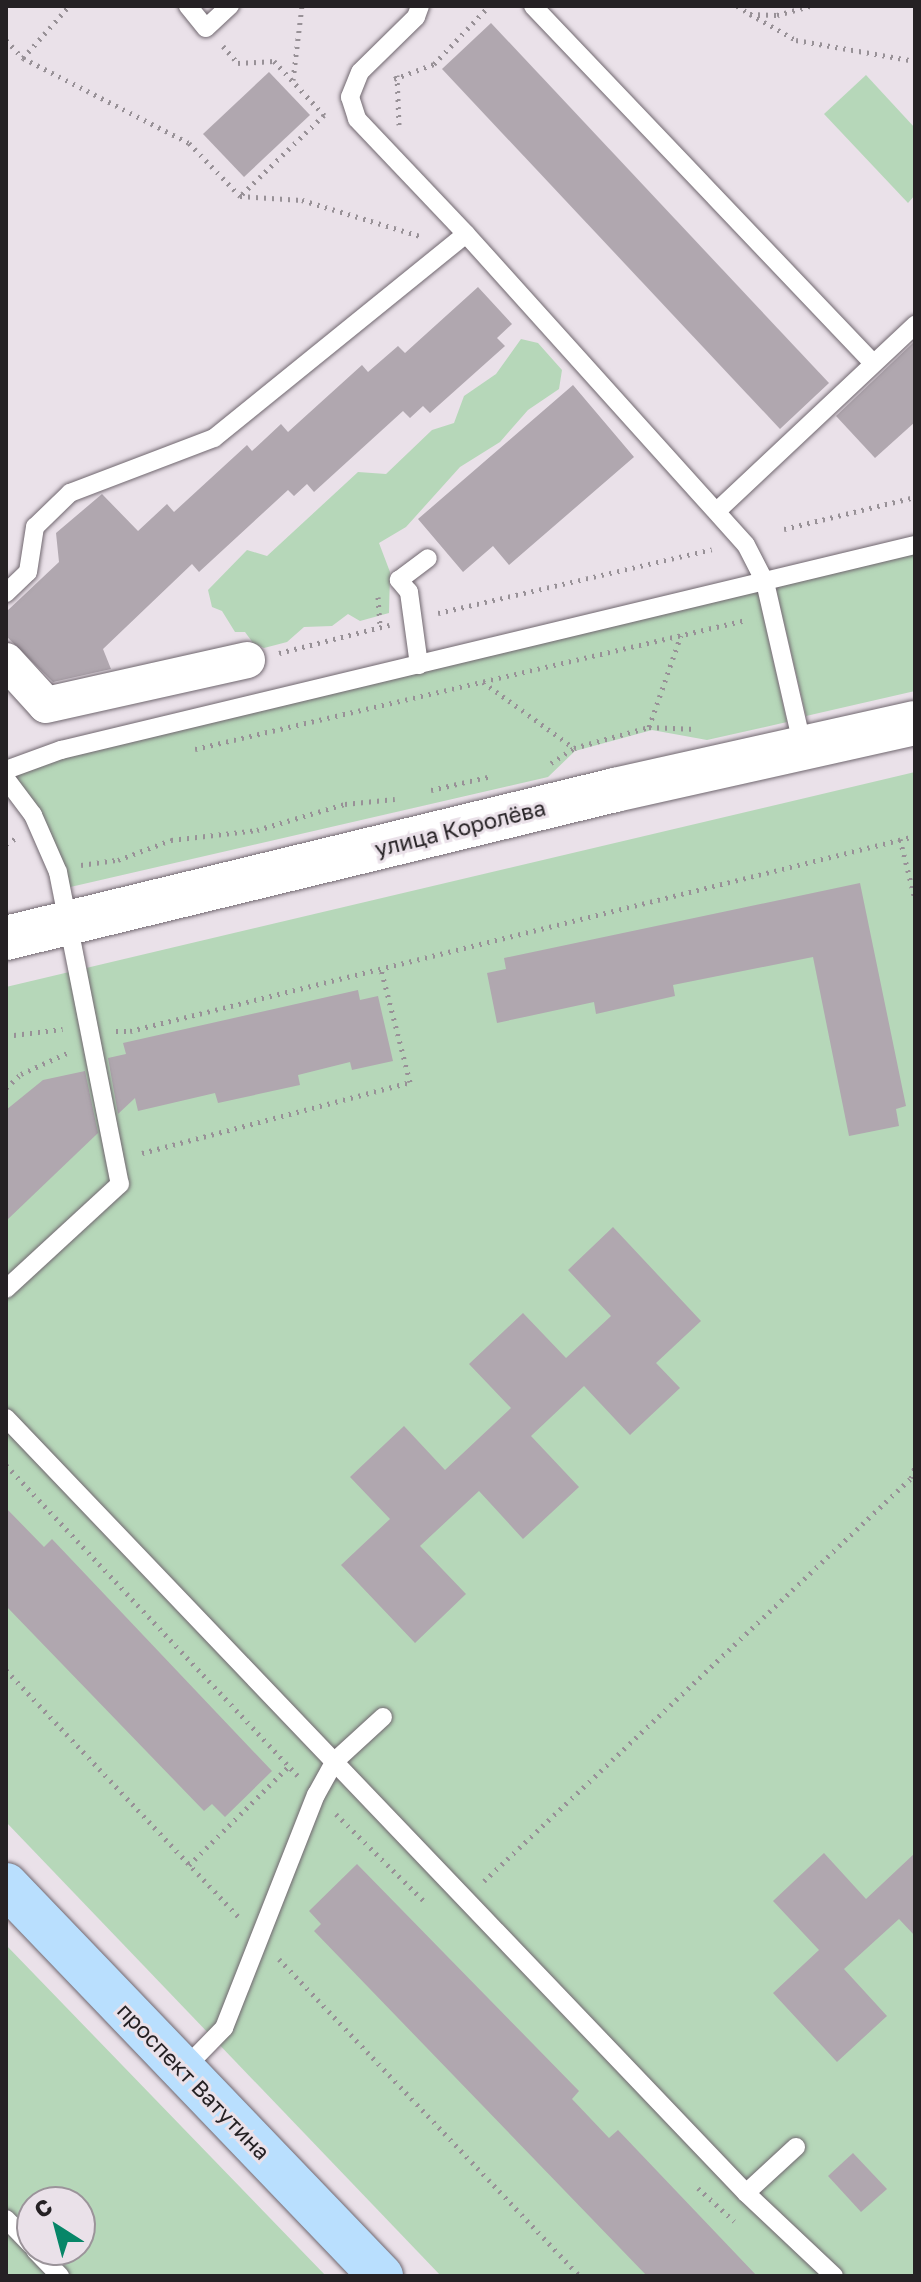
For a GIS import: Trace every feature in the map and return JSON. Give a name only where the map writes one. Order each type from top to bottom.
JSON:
[{"type":"main road","name":"проспект Ватутина","points":[[6,1885],[381,2276]]},
{"type":"street","points":[[6,661],[46,705],[247,660]]},
{"type":"street","name":"улица Королёва","points":[[6,938],[615,790],[915,723]]},
{"type":"lane","points":[[188,6],[206,28],[230,6]]},
{"type":"lane","points":[[420,6],[416,17],[360,72],[350,97],[357,119],[460,240],[746,545],[765,582],[803,749]]},
{"type":"lane","points":[[533,6],[873,363]]},
{"type":"lane","points":[[6,593],[28,572],[35,527],[70,493],[214,438],[460,240]]},
{"type":"lane","points":[[717,511],[915,325]]},
{"type":"lane","points":[[6,770],[61,750],[915,545]]},
{"type":"lane","points":[[419,665],[409,592],[399,580],[428,558]]},
{"type":"lane","points":[[6,779],[33,815],[58,872],[120,1184],[6,1289]]},
{"type":"lane","points":[[6,1418],[468,1897],[746,2193],[834,2276]]},
{"type":"lane","points":[[183,2070],[224,2028],[316,1795],[335,1761],[383,1717]]},
{"type":"lane","points":[[746,2193],[796,2147]]},
{"type":"path","points":[[23,58],[69,6]]},
{"type":"path","points":[[293,81],[302,6]]},
{"type":"path","points":[[350,97],[434,64],[489,6]]},
{"type":"path","points":[[737,6],[796,40],[915,61]]},
{"type":"path","points":[[750,14],[777,15],[811,6]]},
{"type":"path","points":[[206,28],[238,63],[274,61],[324,115],[240,196]]},
{"type":"path","points":[[395,38],[400,136]]},
{"type":"path","points":[[6,40],[23,58],[189,143],[240,196],[302,200],[460,240]]},
{"type":"path","points":[[784,529],[915,497]]},
{"type":"path","points":[[247,660],[714,549]]},
{"type":"path","points":[[181,753],[755,618]]},
{"type":"path","points":[[649,727],[681,635]]},
{"type":"path","points":[[483,682],[574,748]]},
{"type":"path","points":[[543,768],[574,748],[649,727],[703,729]]},
{"type":"path","points":[[428,791],[501,774]]},
{"type":"path","points":[[58,872],[118,860],[171,840],[257,830],[345,804],[398,799]]},
{"type":"path","points":[[6,1036],[130,1031],[915,836]]},
{"type":"path","points":[[900,839],[915,899]]},
{"type":"path","points":[[115,1160],[410,1082],[381,969]]},
{"type":"path","points":[[6,1088],[21,1074],[90,1034],[114,1031]]},
{"type":"path","points":[[6,1465],[316,1795]]},
{"type":"path","points":[[468,1897],[913,1478],[915,1467]]},
{"type":"path","points":[[6,1670],[580,2276]]},
{"type":"path","points":[[189,1865],[288,1767]]},
{"type":"green space","points":[[866,75],[915,128],[915,195],[908,203],[824,114]]},
{"type":"green space","points":[[521,339],[538,343],[562,370],[559,389],[528,410],[500,442],[460,467],[406,527],[379,543],[390,572],[389,613],[360,621],[348,614],[332,626],[304,627],[287,642],[264,648],[253,643],[245,632],[235,632],[222,611],[212,607],[208,590],[247,550],[267,556],[358,472],[386,474],[432,430],[454,423],[464,396],[496,374]]},
{"type":"green space","points":[[915,550],[915,691],[806,716],[775,584]]},
{"type":"green space","points":[[757,588],[787,722],[707,740],[652,730],[575,751],[548,777],[66,888],[6,774],[62,755]]},
{"type":"green space","points":[[915,772],[915,2276],[441,2276],[6,1822],[6,987]]},
{"type":"green space","points":[[6,1945],[326,2276],[6,2276]]},
{"type":"building","points":[[491,23],[829,383],[780,429],[442,69]]},
{"type":"building","points":[[269,72],[310,115],[244,177],[203,134]]},
{"type":"building","points":[[478,287],[512,324],[497,338],[505,346],[430,413],[423,406],[410,418],[403,411],[314,492],[307,484],[294,496],[288,490],[199,572],[192,564],[103,649],[111,669],[53,682],[6,636],[6,612],[59,562],[56,533],[102,494],[138,531],[167,504],[174,512],[247,445],[252,451],[281,424],[288,432],[362,365],[368,372],[398,346],[405,353]]},
{"type":"building","points":[[915,341],[915,422],[875,458],[836,416]]},
{"type":"building","points":[[573,385],[634,457],[509,565],[493,546],[463,572],[418,519]]},
{"type":"building","points":[[860,883],[906,1106],[896,1109],[899,1126],[849,1136],[813,957],[673,985],[675,996],[596,1014],[594,1002],[497,1023],[487,973],[506,969],[504,958]]},
{"type":"building","points":[[358,990],[360,1000],[378,996],[393,1061],[352,1070],[350,1062],[298,1075],[300,1085],[218,1103],[215,1093],[138,1111],[135,1098],[118,1114],[108,1058],[126,1054],[123,1043]]},
{"type":"building","points":[[85,1071],[98,1133],[6,1221],[6,1110],[43,1080]]},
{"type":"building","points":[[613,1227],[701,1321],[656,1363],[680,1388],[630,1435],[584,1386],[531,1436],[579,1487],[523,1539],[479,1491],[420,1546],[466,1594],[415,1643],[341,1565],[390,1519],[350,1477],[404,1426],[445,1470],[511,1408],[469,1364],[523,1313],[566,1358],[611,1316],[568,1270]]},
{"type":"building","points":[[6,1508],[44,1547],[52,1539],[272,1771],[225,1817],[212,1804],[204,1811],[6,1606]]},
{"type":"building","points":[[824,1853],[866,1899],[915,1853],[915,1936],[899,1919],[844,1969],[887,2016],[837,2062],[773,1993],[819,1950],[773,1901]]},
{"type":"building","points":[[357,1864],[579,2091],[572,2099],[609,2138],[618,2130],[757,2276],[647,2276],[314,1931],[321,1924],[309,1911]]},
{"type":"building","points":[[853,2153],[887,2189],[861,2212],[828,2176]]}]
